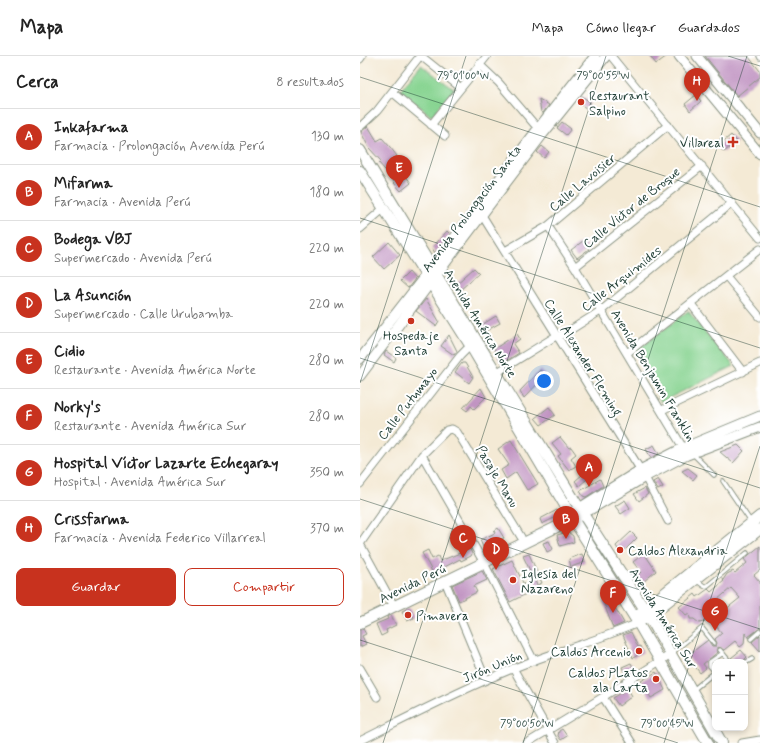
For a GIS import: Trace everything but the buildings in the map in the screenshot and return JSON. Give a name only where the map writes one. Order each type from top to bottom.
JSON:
[{"type":"main road","name":"Avenida América Norte","points":[[360,150],[383,209],[431,276]]},
{"type":"main road","name":"Avenida América Norte","points":[[360,171],[375,186],[473,343],[576,514]]},
{"type":"main road","name":"Avenida América Norte","points":[[473,343],[496,373],[576,514]]},
{"type":"main road","name":"Avenida Perú","points":[[360,615],[445,581],[521,537],[576,514]]},
{"type":"main road","name":"Avenida Perú","points":[[360,623],[393,603],[576,514]]},
{"type":"main road","name":"Avenida América Sur","points":[[576,514],[647,612],[722,743]]},
{"type":"main road","name":"Avenida América Sur","points":[[576,514],[708,743]]},
{"type":"main road","points":[[647,612],[696,580],[756,526],[760,516]]},
{"type":"main road","points":[[636,620],[756,526]]},
{"type":"street","points":[[360,127],[377,111],[420,56],[461,88]]},
{"type":"street","points":[[431,125],[487,56]]},
{"type":"street","name":"Avenida Prolongación Santa","points":[[360,376],[431,276],[595,56]]},
{"type":"street","name":"Avenida Prolongación Santa","points":[[540,131],[606,56]]},
{"type":"street","points":[[611,56],[760,238]]},
{"type":"street","points":[[679,56],[760,154]]},
{"type":"street","points":[[697,56],[759,131]]},
{"type":"street","points":[[479,64],[499,83],[540,131]]},
{"type":"street","points":[[392,92],[445,136]]},
{"type":"street","points":[[724,110],[735,102]]},
{"type":"street","name":"Calle Lavoisier","points":[[506,251],[548,226],[668,125]]},
{"type":"street","name":"Calle Victor de Broque","points":[[575,267],[702,166]]},
{"type":"street","name":"Calle Arquimides","points":[[496,373],[556,336],[564,334],[602,310],[732,203]]},
{"type":"street","points":[[360,229],[383,209]]},
{"type":"street","name":"Calle Alexander Fleming","points":[[479,211],[506,251],[556,336],[642,474],[668,521]]},
{"type":"street","name":"Avenida Benjamin Franklin","points":[[548,226],[602,310],[688,452]]},
{"type":"street","points":[[627,352],[691,304],[760,249]]},
{"type":"street","name":"Avenida Prolongación Santa","points":[[360,359],[431,276]]},
{"type":"street","points":[[726,276],[760,317]]},
{"type":"street","points":[[691,304],[743,372]]},
{"type":"street","name":"Calle Putumayo","points":[[361,481],[473,343]]},
{"type":"street","points":[[662,410],[760,363]]},
{"type":"street","points":[[576,514],[642,474],[760,416]]},
{"type":"street","points":[[688,452],[760,427]]},
{"type":"street","name":"Pasaje Manu","points":[[422,455],[447,430],[452,429],[457,432],[521,537]]},
{"type":"street","points":[[393,603],[360,544],[422,455],[482,560],[534,661]]},
{"type":"street","points":[[445,581],[486,680]]},
{"type":"street","name":"Jirón Unión","points":[[366,740],[513,668],[609,635],[636,620]]},
{"type":"street","points":[[527,743],[603,698],[671,654]]},
{"type":"street","points":[[360,668],[377,696]]},
{"type":"street","points":[[513,668],[555,743]]},
{"type":"street","points":[[603,698],[632,743]]},
{"type":"street","points":[[742,743],[760,740]]},
{"type":"lane","points":[[688,452],[714,476]]},
{"type":"lane","points":[[723,481],[756,526]]},
{"type":"lane","points":[[696,580],[704,586],[707,586],[747,553]]},
{"type":"lane","points":[[620,574],[635,577]]},
{"type":"lane","points":[[637,597],[641,584]]},
{"type":"lane","points":[[671,654],[702,628],[714,643]]},
{"type":"lane","points":[[750,639],[760,631]]},
{"type":"lane","points":[[713,659],[721,652],[726,659]]},
{"type":"lane","points":[[748,661],[752,659]]},
{"type":"lane","points":[[693,690],[712,674]]},
{"type":"green space","points":[[421,65],[455,90],[431,116],[400,90]]},
{"type":"green space","points":[[688,311],[734,366],[661,402],[636,351]]},
{"type":"place","name":"Crissfarma","points":[[697,101]]},
{"type":"place","name":"Restaurant Salpino","points":[[581,102]]},
{"type":"place","name":"Villareal","points":[[733,142]]},
{"type":"place","name":"Cidio","points":[[399,188]]},
{"type":"place","name":"Hospedaje Santa","points":[[411,321]]},
{"type":"place","name":"Inkafarma","points":[[589,487]]},
{"type":"place","name":"Mifarma","points":[[566,539]]},
{"type":"place","name":"Caldos Alexandria","points":[[620,550]]},
{"type":"place","name":"Bodega VBJ","points":[[463,558]]},
{"type":"place","name":"La Asunción","points":[[496,570]]},
{"type":"place","name":"Iglesia del Nazareno","points":[[513,580]]},
{"type":"place","name":"Norky's","points":[[613,613]]},
{"type":"place","name":"Pimavera","points":[[408,615]]},
{"type":"place","name":"Hospital Víctor Lazarte Echegaray","points":[[715,631]]},
{"type":"place","name":"Caldos Arcenio","points":[[639,651]]},
{"type":"place","name":"Caldos PLatos ala Carta","points":[[656,679]]}]
